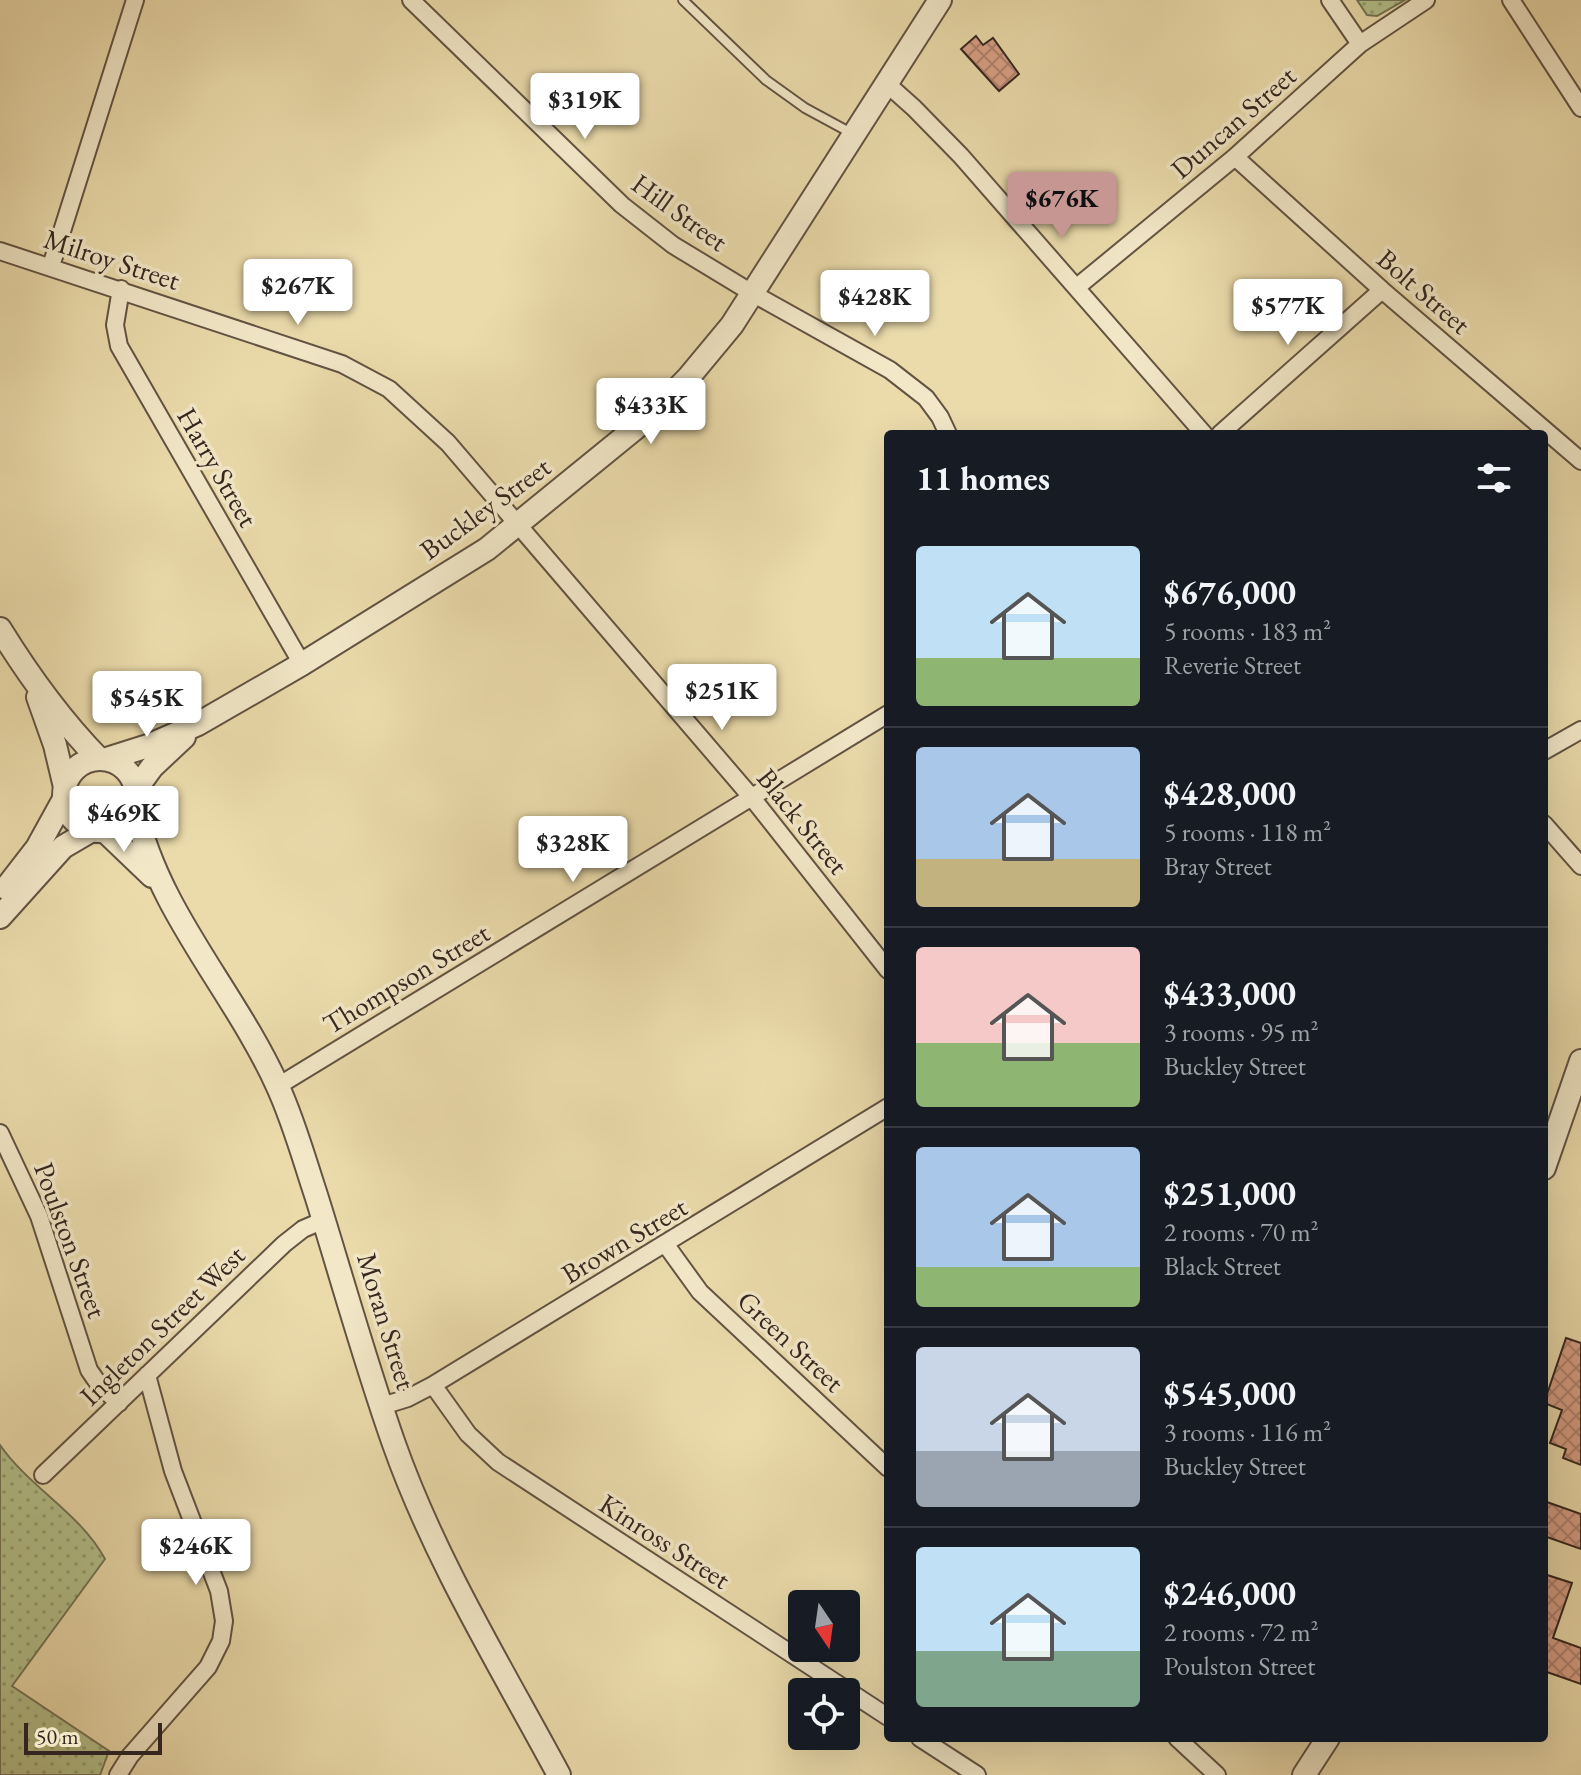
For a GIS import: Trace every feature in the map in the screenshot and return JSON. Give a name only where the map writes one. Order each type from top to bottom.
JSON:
[{"type":"street","points":[[51,266],[135,0]]},
{"type":"street","name":"Hill Street","points":[[411,0],[622,205],[673,245],[866,356],[912,386],[926,398],[946,430]]},
{"type":"street","name":"Buckley Street","points":[[103,759],[148,746],[198,724],[302,664],[487,549],[654,413],[710,354],[940,0]]},
{"type":"street","points":[[1330,0],[1360,44]]},
{"type":"street","name":"Duncan Street","points":[[1077,287],[1235,157],[1360,44],[1426,0]]},
{"type":"street","points":[[1511,0],[1581,108]]},
{"type":"street","points":[[886,83],[945,139],[1201,430]]},
{"type":"street","name":"Bolt Street","points":[[1235,157],[1382,290],[1545,430]]},
{"type":"street","name":"Milroy Street","points":[[0,251],[314,353],[366,376],[408,404],[448,443],[518,526]]},
{"type":"street","name":"Harry Street","points":[[121,289],[115,325],[119,346],[302,664]]},
{"type":"street","points":[[1224,430],[1382,290]]},
{"type":"street","name":"Bolt Street","points":[[1548,433],[1581,461]]},
{"type":"street","name":"Black Street","points":[[518,526],[753,799],[884,965]]},
{"type":"street","points":[[0,629],[32,681],[73,733],[103,759],[127,770],[136,798],[123,823],[63,847],[0,917]]},
{"type":"street","points":[[32,681],[55,745],[64,793],[73,819],[98,831]]},
{"type":"street","name":"Thompson Street","points":[[278,1086],[884,717]]},
{"type":"street","name":"Buckley Street","points":[[136,798],[162,757],[198,724]]},
{"type":"street","points":[[1548,749],[1581,730]]},
{"type":"street","points":[[0,895],[37,848],[77,767],[87,761],[103,759]]},
{"type":"street","name":"Moran Street","points":[[136,798],[143,842],[161,886],[278,1086],[382,1406],[405,1473],[432,1537],[559,1775]]},
{"type":"street","points":[[1548,829],[1581,866]]},
{"type":"street","name":"Moran Street","points":[[98,831],[140,862],[161,886]]},
{"type":"street","points":[[1548,1156],[1581,1061]]},
{"type":"street","name":"Brown Street","points":[[382,1406],[408,1398],[433,1385],[884,1109]]},
{"type":"street","name":"Poulston Street","points":[[0,1133],[27,1185],[43,1226],[89,1370],[100,1386],[119,1403]]},
{"type":"street","name":"Ingleton Street West","points":[[43,1475],[284,1244],[303,1229],[324,1220]]},
{"type":"street","name":"Green Street","points":[[666,1245],[700,1292],[884,1464]]},
{"type":"street","points":[[118,1775],[130,1756],[208,1667],[221,1641],[224,1621],[219,1591],[173,1471],[147,1375]]},
{"type":"street","name":"Kinross Street","points":[[433,1385],[468,1434],[498,1462],[884,1714]]},
{"type":"street","points":[[926,1742],[977,1775]]},
{"type":"street","points":[[1181,1742],[1217,1775]]},
{"type":"street","points":[[1304,1775],[1325,1742]]},
{"type":"lane","points":[[683,0],[766,80],[805,108],[854,135]]},
{"type":"green space","points":[[1357,0],[1405,0],[1377,16],[1367,15]]},
{"type":"green space","points":[[0,1445],[82,1528],[105,1559],[12,1686],[109,1751],[100,1775],[0,1775]]},
{"type":"building","points":[[976,36],[983,45],[993,38],[1019,74],[999,91],[961,49]]},
{"type":"building","points":[[1566,1338],[1581,1343],[1581,1465],[1563,1458],[1566,1449],[1550,1443],[1562,1410],[1548,1405],[1548,1391]]},
{"type":"building","points":[[1548,1502],[1581,1514],[1581,1549],[1548,1537]]},
{"type":"building","points":[[1548,1575],[1572,1583],[1553,1638],[1581,1648],[1581,1684],[1548,1672]]}]
